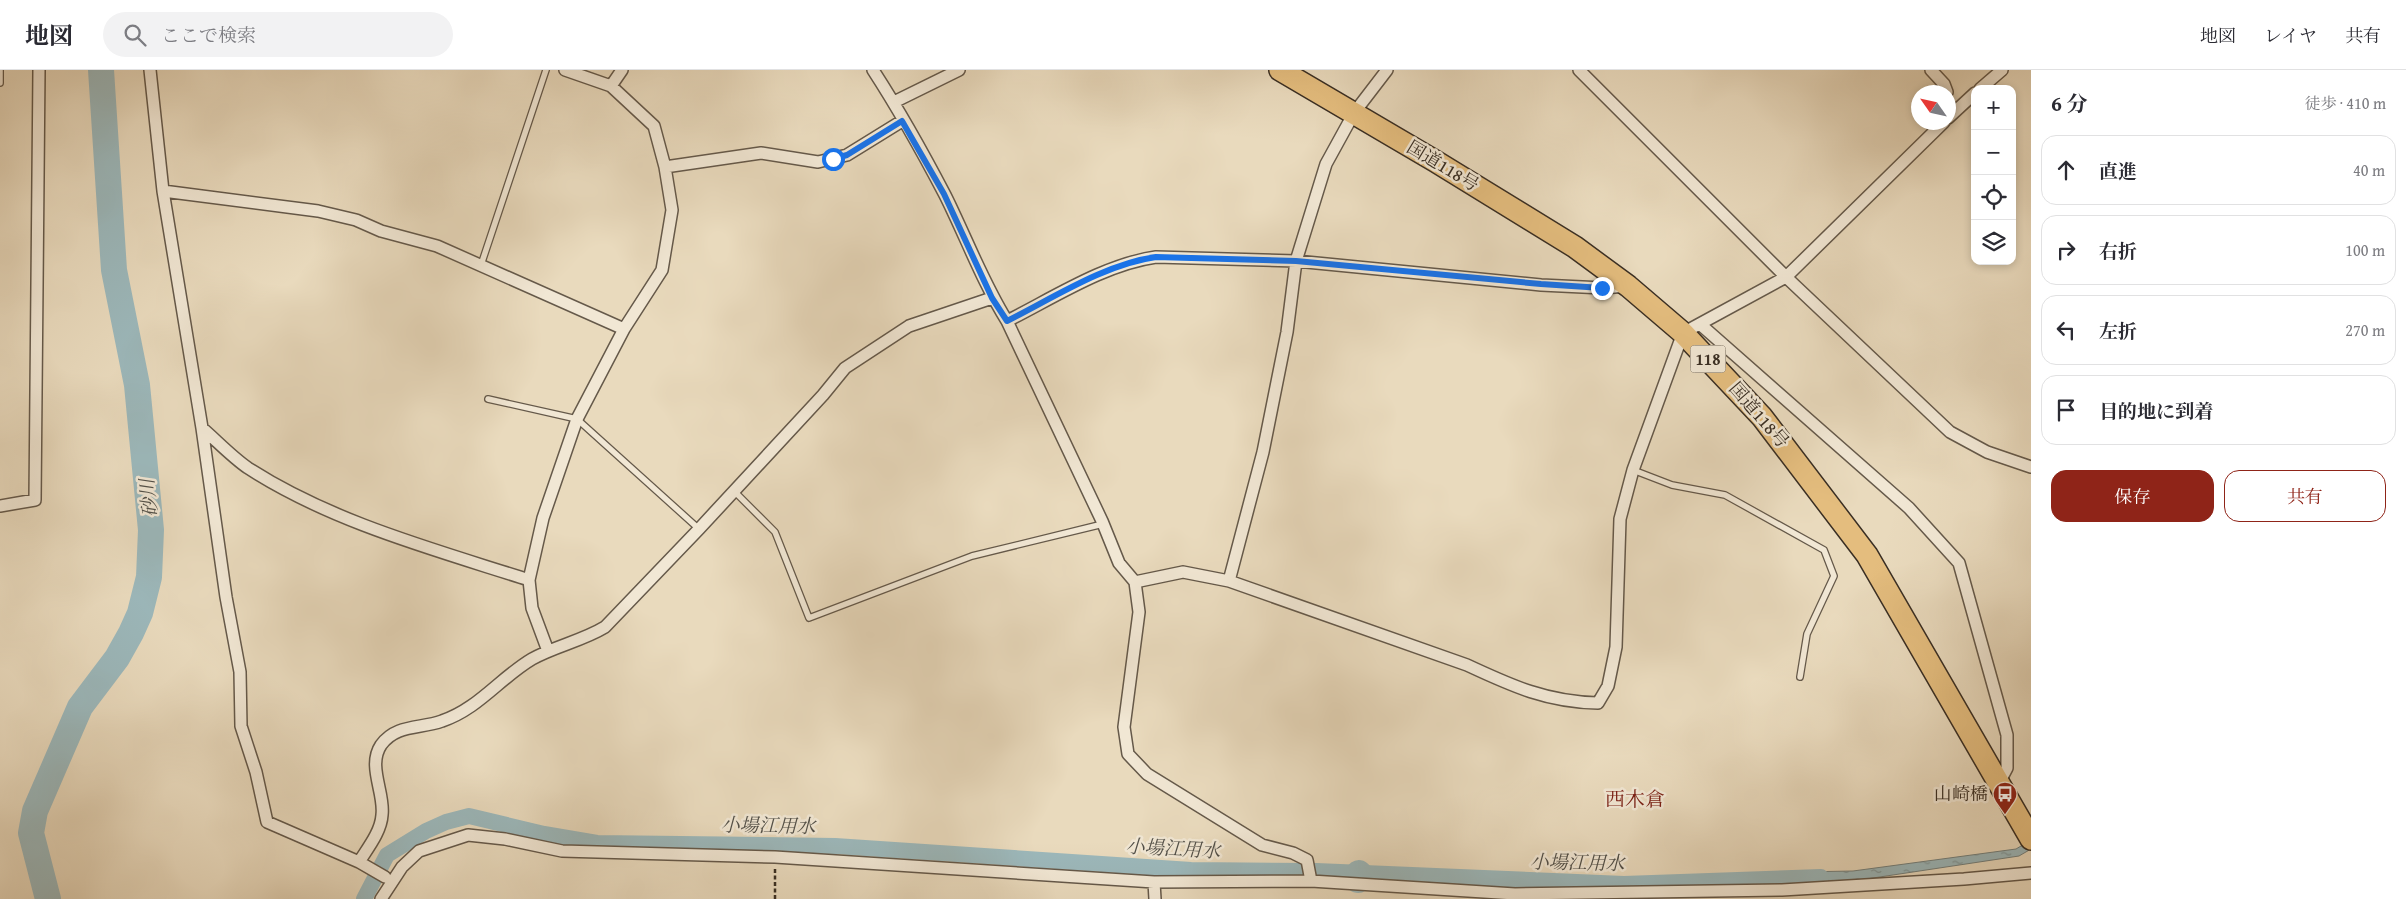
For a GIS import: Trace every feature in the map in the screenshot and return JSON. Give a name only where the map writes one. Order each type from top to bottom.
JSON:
[{"type":"highway","name":"国道118号","points":[[1280,70],[1517,210],[1575,247],[1628,286],[1692,329],[1811,478],[1867,555],[1998,785],[2031,839]]},
{"type":"street","points":[[0,506],[35,500],[40,70]]},
{"type":"street","points":[[150,70],[163,191],[202,428],[226,597],[240,672],[241,726],[256,772],[267,822],[363,865],[385,877]]},
{"type":"street","points":[[548,651],[532,608],[529,580],[542,518],[577,419],[624,329],[662,270],[672,210],[665,167],[654,126],[611,86],[565,70]]},
{"type":"street","points":[[611,86],[622,70]]},
{"type":"street","points":[[873,70],[894,102],[902,121],[944,194],[992,298],[1007,321],[1103,524],[1119,563],[1135,582],[1139,612],[1124,727],[1128,754],[1147,774],[1262,845],[1294,853],[1310,872]]},
{"type":"street","points":[[894,102],[959,70]]},
{"type":"street","points":[[1229,581],[1263,452],[1287,332],[1296,261],[1326,164],[1354,113],[1387,70]]},
{"type":"street","points":[[1579,70],[1786,277],[1950,432],[1987,452],[2031,467]]},
{"type":"street","points":[[1931,70],[1944,85]]},
{"type":"street","points":[[1985,85],[2002,70]]},
{"type":"street","points":[[1956,111],[1971,97]]},
{"type":"street","points":[[665,167],[761,153],[818,162],[847,155],[902,121]]},
{"type":"street","points":[[1135,582],[1183,572],[1229,581],[1466,665],[1504,683],[1547,698],[1598,702],[1608,686],[1616,647],[1620,519],[1633,470],[1692,329],[1786,277],[1936,130]]},
{"type":"street","points":[[163,191],[318,211],[356,220],[381,231],[437,246],[624,329]]},
{"type":"street","points":[[1007,321],[1111,269],[1136,260],[1156,257],[1296,261],[1541,284],[1602,288],[1628,286]]},
{"type":"street","points":[[363,865],[382,818],[383,800],[375,762],[380,746],[391,735],[404,728],[442,722],[461,713],[480,701],[514,671],[548,651],[591,636],[605,627],[699,529],[845,368],[909,326],[992,298]]},
{"type":"street","points":[[1692,329],[1909,508],[1959,563],[2007,736],[2007,768],[1998,785]]},
{"type":"street","points":[[202,428],[247,467],[294,494],[402,540],[529,580]]},
{"type":"street","points":[[381,899],[402,867],[419,851],[468,835],[505,838],[562,850],[775,857],[1154,882],[1310,872],[1516,894],[1782,890],[1964,880],[2031,873]]},
{"type":"street","points":[[1154,882],[1155,899]]},
{"type":"lane","points":[[0,70],[0,84]]},
{"type":"lane","points":[[481,265],[546,70]]},
{"type":"lane","points":[[488,399],[577,419],[699,529]]},
{"type":"lane","points":[[1633,470],[1672,485],[1726,495],[1824,550],[1834,576],[1807,634],[1800,677]]},
{"type":"lane","points":[[734,491],[774,532],[809,618],[972,556],[1103,524]]},
{"type":"path","points":[[775,857],[775,899]]},
{"type":"water","points":[[2031,840],[2031,849],[2019,856],[1853,881],[1800,882],[1799,872],[1853,871],[2016,849]]},
{"type":"waterway","name":"砂川","points":[[48,899],[31,833],[35,811],[80,707],[117,658],[131,633],[140,613],[149,577],[151,530],[137,385],[114,270],[101,70]]},
{"type":"waterway","name":"小場江用水","points":[[364,899],[387,855],[426,831],[446,822],[469,816],[544,834],[597,843],[835,846],[1191,870],[1316,871],[1624,884],[1821,877]]},
{"type":"waterway","name":"小場江用水","points":[[1358,880],[1359,873]]},
{"type":"place","name":"山崎橋","points":[[2005,815]]},
{"type":"district","name":"西木倉","points":[[1635,799]]},
{"type":"route","points":[[833,159],[847,155],[902,121],[944,194],[992,298],[1007,321],[1111,269],[1136,260],[1156,257],[1296,261],[1602,288]]}]
